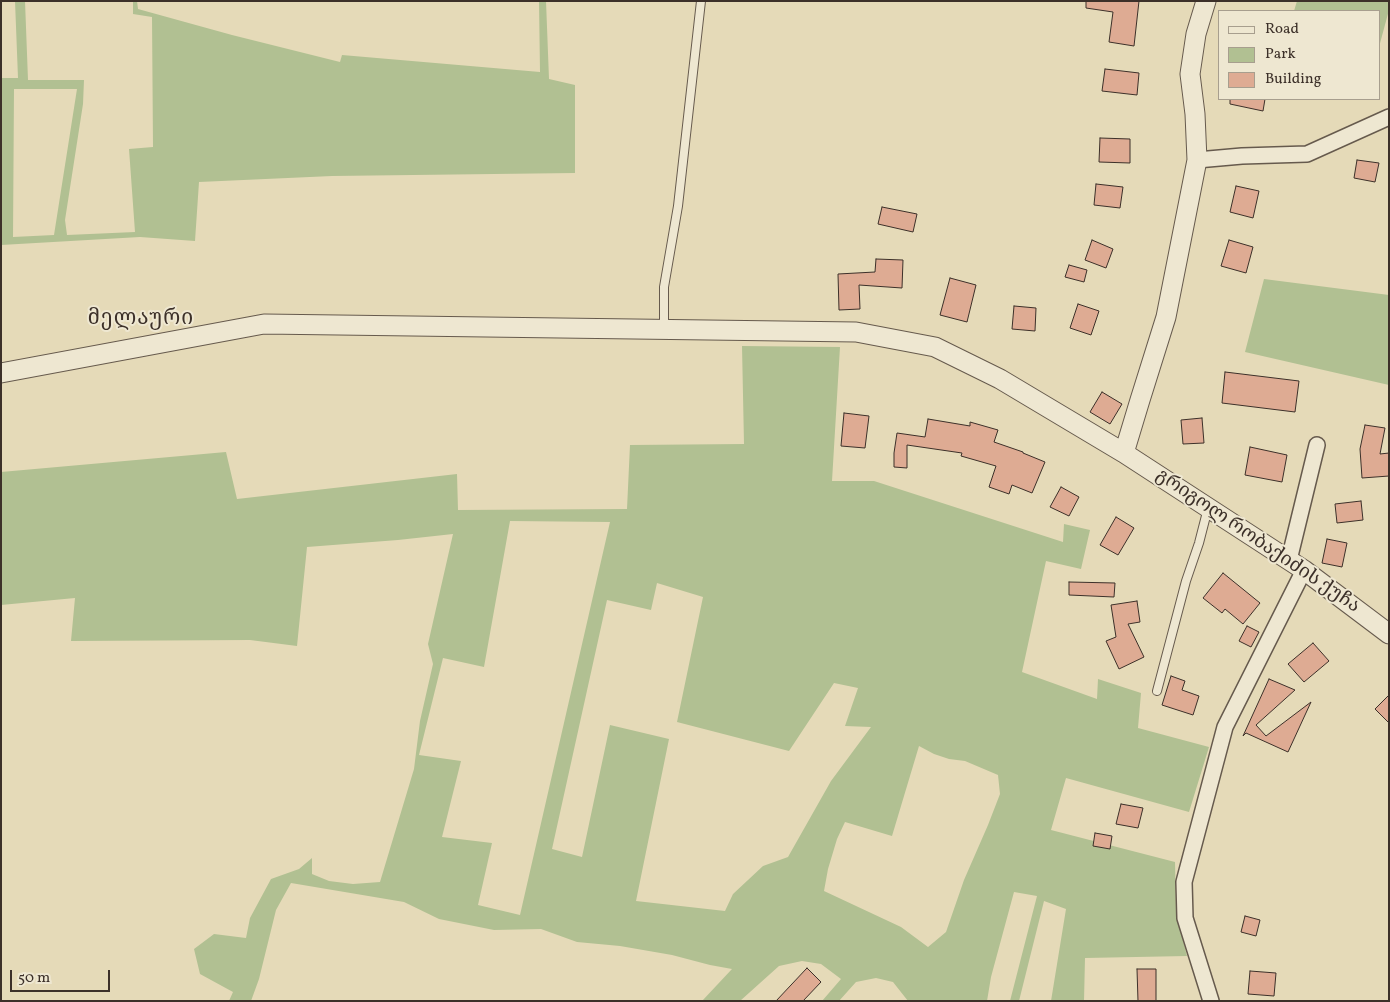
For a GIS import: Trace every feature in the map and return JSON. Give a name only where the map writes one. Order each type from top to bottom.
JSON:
[{"type":"street","points":[[1124,453],[1166,317],[1197,160],[1195,114],[1190,74],[1196,34],[1206,1]]},
{"type":"street","points":[[1197,160],[1242,156],[1307,154],[1389,117]]},
{"type":"street","name":"გრიგოლ რობაქიძის ქუჩა","points":[[1,373],[264,324],[856,332],[935,347],[1000,379],[1124,453],[1296,565],[1389,634]]},
{"type":"street","points":[[1211,1001],[1185,918],[1184,882],[1225,727],[1296,565],[1317,445]]},
{"type":"lane","points":[[664,329],[664,287],[678,206],[701,1]]},
{"type":"lane","points":[[1157,691],[1186,581],[1208,508]]},
{"type":"green space","points":[[15,1],[25,1],[28,80],[84,80],[83,104],[65,220],[67,235],[135,232],[129,149],[153,147],[152,17],[133,14],[133,1],[137,1],[138,9],[340,62],[342,55],[540,72],[539,1],[546,1],[549,79],[575,85],[575,173],[332,176],[199,182],[195,241],[140,237],[1,245],[1,78],[18,78]],"holes":[[[14,89],[77,89],[54,235],[13,237]]]},
{"type":"green space","points":[[1297,1],[1389,1],[1389,10],[1380,43],[1380,10],[1294,10]]},
{"type":"green space","points":[[1264,279],[1389,295],[1389,385],[1245,352]]},
{"type":"green space","points":[[742,346],[840,347],[832,481],[874,481],[1063,542],[1064,524],[1090,530],[1081,569],[1046,561],[1022,672],[1097,699],[1098,679],[1141,693],[1138,728],[1209,747],[1189,812],[1066,778],[1051,830],[1175,862],[1176,913],[1187,956],[1085,958],[1084,1001],[1051,1001],[1066,909],[1044,901],[1019,1001],[1010,1001],[1037,896],[1014,892],[991,977],[987,1001],[908,1001],[893,982],[876,978],[856,982],[839,1001],[822,1001],[841,979],[821,964],[802,961],[779,966],[740,1001],[702,1001],[732,969],[672,955],[620,946],[577,942],[541,929],[494,930],[439,919],[404,902],[291,883],[276,910],[259,979],[251,1001],[229,1001],[233,992],[200,974],[194,949],[214,934],[246,938],[250,918],[271,879],[299,869],[312,858],[312,874],[329,881],[353,884],[380,882],[414,769],[420,721],[433,664],[428,644],[453,534],[307,547],[297,646],[250,640],[71,641],[75,598],[1,605],[1,472],[226,452],[237,499],[457,474],[458,510],[627,509],[630,445],[744,444]],"holes":[[[510,521],[610,522],[520,915],[478,905],[492,843],[442,837],[461,761],[419,755],[443,658],[484,667]],[[657,583],[703,597],[677,722],[789,751],[834,683],[858,688],[845,726],[871,727],[831,781],[788,857],[763,866],[733,894],[725,911],[636,901],[669,739],[610,725],[582,857],[552,849],[607,600],[651,610]],[[919,746],[934,754],[949,759],[965,761],[998,775],[1000,794],[964,880],[946,932],[928,947],[901,927],[824,891],[837,839],[845,822],[892,836]]]},
{"type":"building","points":[[1086,1],[1139,1],[1134,46],[1109,42],[1113,12],[1086,8]]},
{"type":"building","points":[[1105,69],[1139,73],[1137,95],[1102,91]]},
{"type":"building","points":[[1230,100],[1265,100],[1263,111],[1230,104]]},
{"type":"building","points":[[1100,138],[1130,139],[1130,163],[1099,162]]},
{"type":"building","points":[[1357,160],[1379,163],[1375,182],[1354,178]]},
{"type":"building","points":[[1096,184],[1123,187],[1120,208],[1094,205]]},
{"type":"building","points":[[1236,186],[1259,191],[1253,218],[1230,212]]},
{"type":"building","points":[[882,207],[917,214],[913,232],[878,224]]},
{"type":"building","points":[[1092,240],[1113,249],[1106,268],[1085,260]]},
{"type":"building","points":[[1229,240],[1253,247],[1246,273],[1221,266]]},
{"type":"building","points":[[876,259],[903,260],[902,288],[859,285],[860,309],[839,310],[838,274],[875,272]]},
{"type":"building","points":[[1069,265],[1087,270],[1084,282],[1065,277]]},
{"type":"building","points":[[950,278],[976,285],[967,322],[940,315]]},
{"type":"building","points":[[1078,304],[1099,311],[1091,335],[1070,328]]},
{"type":"building","points":[[1014,306],[1036,308],[1035,331],[1012,329]]},
{"type":"building","points":[[1225,372],[1299,381],[1295,412],[1222,403]]},
{"type":"building","points":[[1102,392],[1122,404],[1110,424],[1090,412]]},
{"type":"building","points":[[844,413],[869,416],[865,448],[841,446]]},
{"type":"building","points":[[1202,418],[1204,443],[1183,444],[1181,420]]},
{"type":"building","points":[[928,419],[970,426],[970,422],[998,430],[994,442],[1045,462],[1032,493],[1012,485],[1009,494],[989,487],[996,466],[961,456],[962,453],[907,445],[907,468],[894,467],[897,433],[925,437]]},
{"type":"building","points":[[1365,425],[1385,428],[1380,454],[1389,453],[1389,476],[1362,478],[1360,449]]},
{"type":"building","points":[[1250,447],[1287,455],[1282,482],[1245,475]]},
{"type":"building","points":[[1061,487],[1079,497],[1069,516],[1050,507]]},
{"type":"building","points":[[1361,501],[1363,520],[1337,523],[1335,504]]},
{"type":"building","points":[[1116,517],[1134,528],[1118,555],[1100,545]]},
{"type":"building","points":[[1327,539],[1347,543],[1342,567],[1322,563]]},
{"type":"building","points":[[1223,573],[1260,603],[1243,624],[1225,609],[1222,613],[1203,598]]},
{"type":"building","points":[[1069,582],[1115,583],[1114,597],[1069,595]]},
{"type":"building","points":[[1137,601],[1140,622],[1128,624],[1144,657],[1119,669],[1106,641],[1116,637],[1111,605]]},
{"type":"building","points":[[1247,626],[1259,632],[1251,647],[1239,641]]},
{"type":"building","points":[[1313,643],[1329,661],[1304,682],[1288,664]]},
{"type":"building","points":[[1171,676],[1185,681],[1182,690],[1199,696],[1193,715],[1162,705]]},
{"type":"building","points":[[1269,679],[1295,690],[1256,725],[1266,736],[1311,702],[1288,752],[1246,733],[1243,736]]},
{"type":"building","points":[[1389,695],[1389,723],[1375,709]]},
{"type":"building","points":[[1121,804],[1143,808],[1138,828],[1116,824]]},
{"type":"building","points":[[1095,833],[1112,836],[1110,849],[1093,846]]},
{"type":"building","points":[[1245,916],[1260,920],[1256,936],[1241,932]]},
{"type":"building","points":[[807,968],[821,982],[803,1001],[776,1001]]},
{"type":"building","points":[[1137,969],[1156,969],[1156,1001],[1138,1001]]},
{"type":"building","points":[[1250,971],[1276,973],[1274,996],[1248,994]]},
{"type":"district","name":"მელაური","points":[[141,320]]}]
